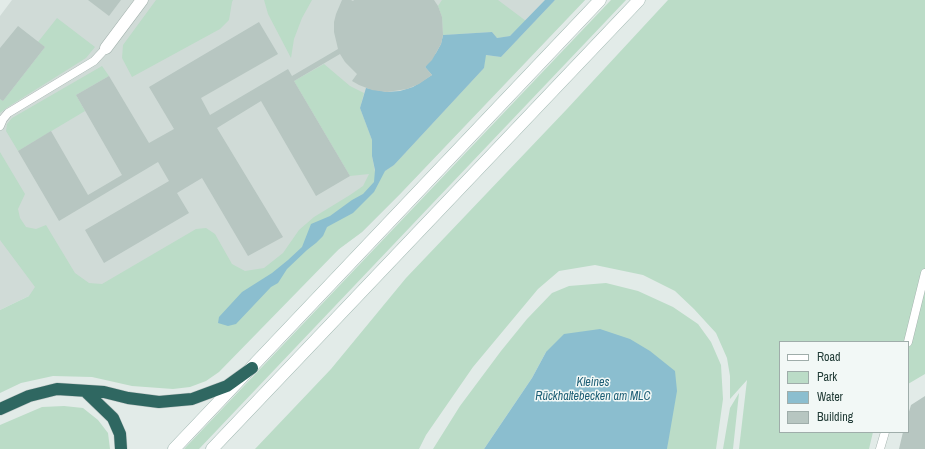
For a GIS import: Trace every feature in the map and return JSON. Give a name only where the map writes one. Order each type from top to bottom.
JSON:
[{"type":"highway","points":[[0,408],[29,396],[57,389],[85,392],[104,392],[128,398],[159,402],[192,399],[227,386],[252,368]]},
{"type":"highway","points":[[85,392],[113,418],[120,434],[121,449]]},
{"type":"main road","points":[[106,48],[142,0]]},
{"type":"main road","points":[[174,449],[600,0]]},
{"type":"main road","points":[[212,449],[639,0]]},
{"type":"lane","points":[[0,126],[8,113],[94,61],[106,48]]},
{"type":"lane","points":[[908,341],[925,273]]},
{"type":"lane","points":[[880,449],[885,433]]},
{"type":"shaded area","points":[[12,0],[585,0],[362,232],[339,249],[229,344],[29,296],[0,310],[0,16]]},
{"type":"green space","points":[[156,0],[233,0],[229,20],[220,29],[132,77],[122,58],[123,45]]},
{"type":"green space","points":[[264,0],[312,0],[302,18],[294,39],[291,58],[268,14]]},
{"type":"green space","points":[[442,0],[498,0],[526,21],[510,36],[497,38],[492,32],[443,35],[442,17],[438,6]]},
{"type":"green space","points":[[555,0],[585,0],[400,194],[362,232],[339,249],[219,372],[206,381],[190,387],[173,389],[132,386],[92,377],[53,376],[21,383],[0,393],[0,310],[29,296],[35,287],[0,240],[0,152],[25,194],[18,209],[20,218],[26,227],[36,229],[46,225],[75,273],[89,283],[102,284],[196,229],[206,228],[215,234],[232,264],[245,271],[264,268],[283,253],[299,230],[314,217],[363,186],[369,174],[350,176],[294,81],[324,64],[350,86],[364,93],[360,108],[372,140],[372,156],[375,172],[385,171],[394,165],[484,68],[485,55],[501,57]]},
{"type":"green space","points":[[611,0],[626,0],[199,449],[184,449]]},
{"type":"green space","points":[[668,0],[925,0],[925,374],[909,383],[909,341],[779,341],[779,433],[873,433],[869,449],[739,449],[747,380],[730,399],[730,376],[727,358],[716,333],[675,291],[643,275],[595,265],[559,271],[538,289],[473,367],[426,435],[419,449],[255,449],[331,369],[406,278],[567,109]]},
{"type":"green space","points":[[57,18],[95,47],[86,58],[0,113],[0,99],[3,101],[45,47],[38,42]]},
{"type":"green space","points":[[102,66],[109,76],[76,95],[85,111],[18,151],[6,131],[7,124],[12,118]]},
{"type":"green space","points":[[606,283],[638,291],[673,307],[698,324],[711,342],[721,365],[723,399],[716,449],[667,449],[668,434],[546,352],[532,378],[484,449],[433,449],[460,406],[501,351],[527,319],[552,293],[569,286]]},
{"type":"green space","points":[[739,393],[733,449],[723,449],[730,408]]},
{"type":"green space","points":[[64,406],[83,408],[98,420],[108,433],[110,449],[0,449],[0,425],[42,407]]},
{"type":"water","points":[[545,0],[555,0],[501,57],[486,55],[484,68],[394,165],[385,171],[374,192],[353,213],[327,227],[323,236],[287,269],[278,283],[271,287],[236,324],[228,326],[218,323],[219,317],[242,292],[272,273],[302,247],[311,224],[330,216],[363,194],[374,182],[375,170],[372,156],[372,140],[360,108],[366,88],[387,92],[400,91],[413,87],[432,75],[425,67],[436,53],[441,44],[443,35],[492,32],[497,38],[510,36]]},
{"type":"water","name":"Kleines Rückhaltebecken am MLC","points":[[600,329],[630,339],[650,351],[675,371],[677,391],[667,449],[484,449],[532,378],[546,352],[564,334]]},
{"type":"building","points":[[88,0],[121,0],[109,16]]},
{"type":"building","points":[[342,0],[434,0],[442,17],[443,35],[441,44],[432,60],[425,67],[432,75],[419,84],[407,89],[387,92],[372,90],[359,85],[352,81],[357,74],[345,62],[340,54],[294,81],[350,176],[316,196],[261,101],[217,128],[283,237],[248,256],[202,178],[177,193],[189,213],[104,263],[85,230],[169,181],[158,162],[59,221],[18,151],[51,131],[88,195],[122,175],[76,95],[109,76],[149,143],[174,129],[149,87],[259,22],[278,54],[201,98],[210,115],[288,69],[292,76],[338,49],[334,32],[334,22]]},
{"type":"building","points":[[18,26],[45,47],[3,101],[0,99],[0,48]]},
{"type":"building","points":[[925,396],[925,449],[899,449],[903,433],[909,433],[909,412],[911,405]]}]
